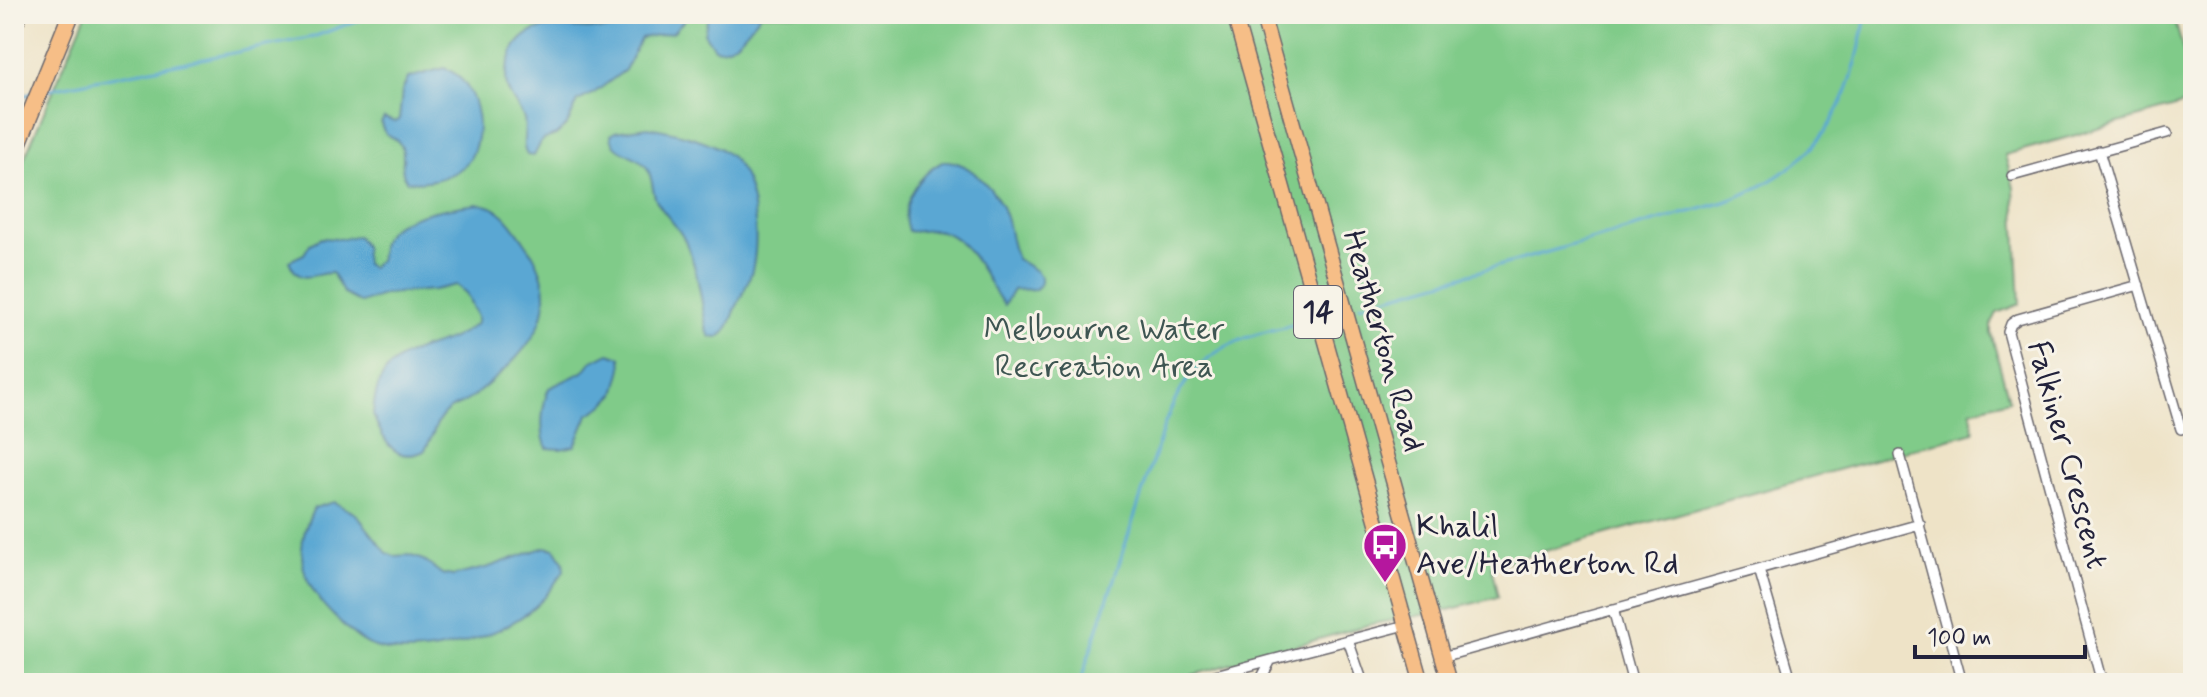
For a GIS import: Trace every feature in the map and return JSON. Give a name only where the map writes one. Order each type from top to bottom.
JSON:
[{"type":"highway","points":[[14,24],[19,14]]},
{"type":"highway","points":[[14,154],[71,14]]},
{"type":"main road","name":"Heatherton Road","points":[[1234,14],[1422,683]]},
{"type":"main road","name":"Heatherton Road","points":[[1262,14],[1450,683]]},
{"type":"main road","points":[[1406,625],[1432,617]]},
{"type":"main road","points":[[1417,664],[1442,657]]},
{"type":"street","points":[[2012,176],[2167,133]]},
{"type":"street","points":[[2099,151],[2181,429]]},
{"type":"street","name":"Falkiner Crescent","points":[[2102,683],[2008,332],[2018,319],[2139,285]]},
{"type":"street","points":[[1900,455],[1962,683]]},
{"type":"street","points":[[1442,657],[1920,524]]},
{"type":"street","points":[[1759,569],[1792,683]]},
{"type":"street","points":[[1613,609],[1633,683]]},
{"type":"street","points":[[1186,683],[1406,625]]},
{"type":"street","points":[[1348,640],[1363,683]]},
{"type":"street","points":[[1265,683],[1263,675],[1271,660]]},
{"type":"green space","name":"Melbourne Water Recreation Area","points":[[86,14],[2173,14],[2193,85],[2193,102],[2005,155],[2014,188],[2020,304],[1997,313],[1991,325],[2009,400],[1971,410],[1974,432],[1491,566],[1498,597],[1440,612],[1372,624],[1178,679],[1174,683],[14,683],[14,182]]},
{"type":"water","points":[[649,14],[690,14],[673,32],[641,38],[625,70],[578,101],[567,125],[556,135],[542,140],[534,156],[527,155],[524,119],[508,91],[506,77],[513,51],[525,36],[540,29],[557,27],[614,29],[632,25]]},
{"type":"water","points":[[709,14],[761,14],[735,43],[722,49],[714,48],[704,33]]},
{"type":"water","points":[[444,68],[464,83],[476,108],[478,121],[474,148],[464,166],[450,175],[433,180],[407,181],[403,173],[402,148],[385,132],[381,123],[384,118],[395,122],[399,120],[402,91],[408,78]]},
{"type":"water","points":[[648,127],[718,147],[735,162],[749,191],[756,244],[751,274],[729,325],[717,338],[711,337],[707,331],[699,285],[685,241],[656,200],[648,170],[613,142],[611,135],[615,132]]},
{"type":"water","points":[[944,161],[954,162],[973,172],[997,198],[1006,217],[1017,259],[1041,277],[1036,289],[1013,290],[1004,305],[975,260],[957,240],[934,230],[908,231],[906,210],[913,190],[927,173]]},
{"type":"water","points":[[478,204],[499,212],[524,241],[539,266],[545,289],[544,310],[537,330],[509,365],[471,398],[444,414],[424,451],[405,455],[386,441],[373,415],[377,390],[385,373],[396,362],[460,334],[477,323],[466,293],[456,285],[385,294],[361,303],[344,294],[332,273],[302,276],[289,261],[304,254],[310,244],[321,238],[357,236],[364,246],[366,265],[371,267],[379,261],[384,237],[401,223],[427,213]]},
{"type":"water","points":[[609,353],[621,357],[622,368],[615,394],[588,415],[575,446],[547,448],[542,418],[549,388],[583,372],[591,362]]},
{"type":"water","points":[[334,502],[356,514],[387,553],[423,560],[442,574],[453,576],[489,567],[545,547],[555,549],[563,561],[564,571],[542,600],[527,613],[487,635],[440,649],[394,651],[375,647],[356,637],[327,609],[304,570],[303,540],[314,508]]},
{"type":"waterway","points":[[45,90],[313,37],[375,14]]},
{"type":"waterway","points":[[1360,305],[1725,202],[1785,172],[1807,153],[1840,107],[1851,79],[1866,14]]},
{"type":"waterway","points":[[14,98],[34,93]]},
{"type":"waterway","points":[[1080,683],[1165,423],[1177,397],[1190,377],[1221,350],[1260,333],[1310,321]]},
{"type":"place","name":"Khalil Ave/Heatherton Rd","points":[[1385,584]]}]
